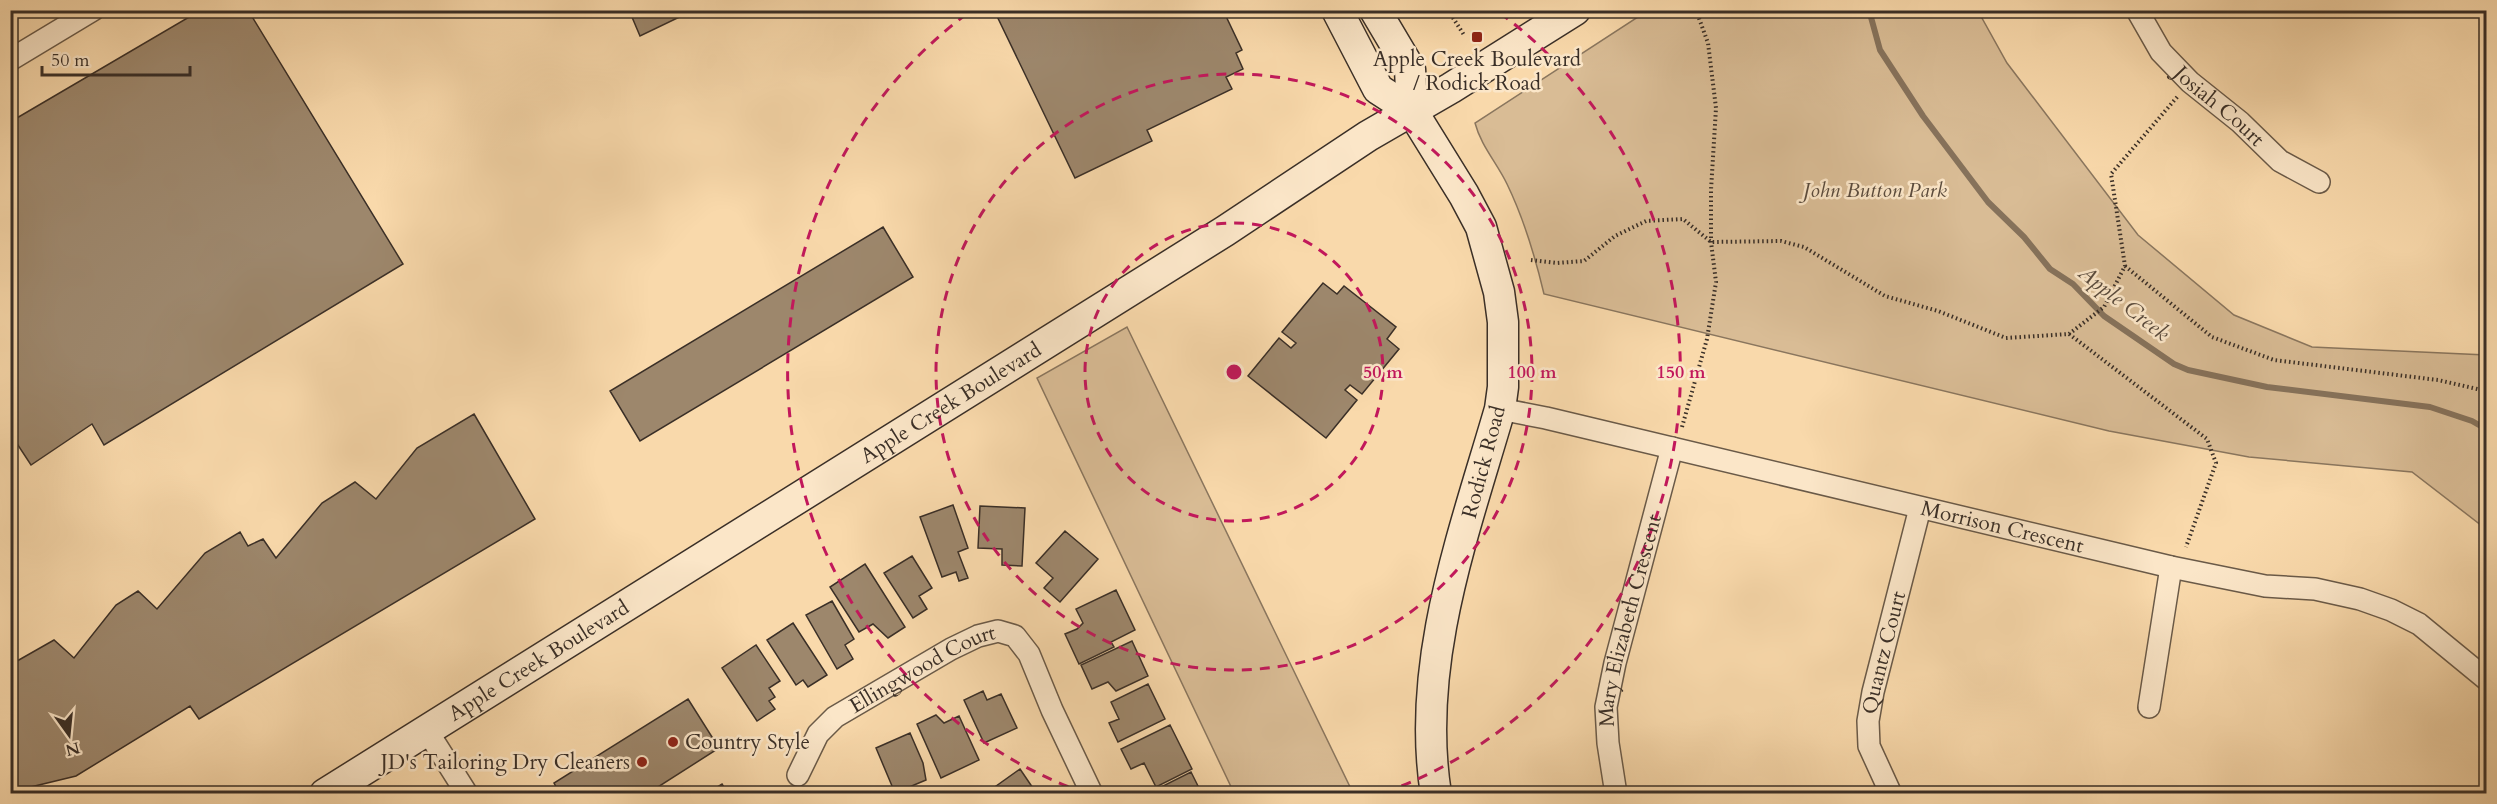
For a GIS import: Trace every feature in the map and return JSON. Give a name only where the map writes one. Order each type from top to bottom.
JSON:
[{"type":"main road","name":"Rodick Road","points":[[1337,10],[1378,89],[1412,111],[1464,195],[1481,227],[1499,292],[1503,322],[1503,387],[1500,409],[1454,571],[1433,674],[1431,730],[1436,794]]},
{"type":"main road","name":"Rodick Road","points":[[1375,10],[1410,69],[1412,111]]},
{"type":"main road","name":"Apple Creek Boulevard","points":[[325,794],[1225,231],[1368,136],[1575,10]]},
{"type":"street","points":[[10,60],[93,10]]},
{"type":"street","name":"Josiah Court","points":[[2137,10],[2161,52],[2190,82],[2240,122],[2280,161],[2319,182]]},
{"type":"street","name":"Morrison Crescent","points":[[1500,409],[1546,417],[2172,567],[2265,586],[2315,589],[2360,599],[2391,610],[2419,624],[2487,679]]},
{"type":"street","name":"Mary Elizabeth Crescent","points":[[1616,794],[1608,743],[1606,707],[1618,652],[1672,448]]},
{"type":"street","name":"Quantz Court","points":[[1891,794],[1869,746],[1868,722],[1873,692],[1920,508]]},
{"type":"street","points":[[2149,707],[2172,567]]},
{"type":"street","name":"Ellingwood Court","points":[[798,776],[818,734],[836,717],[951,649],[978,636],[998,631],[1015,636],[1029,654],[1052,710],[1092,794]]},
{"type":"street","points":[[426,729],[467,794]]},
{"type":"path","points":[[1448,10],[1464,36]]},
{"type":"path","points":[[1682,427],[1707,339],[1716,282],[1711,242],[1710,190],[1716,108],[1708,43],[1696,10]]},
{"type":"path","points":[[1531,260],[1557,263],[1584,261],[1615,236],[1646,221],[1683,219],[1711,242],[1781,241],[1804,247],[1885,296],[1938,311],[2006,338],[2069,334],[2104,307],[2125,266],[2111,174],[2190,82]]},
{"type":"path","points":[[2125,266],[2212,337],[2274,360],[2438,380],[2487,391]]},
{"type":"path","points":[[2069,334],[2207,439],[2216,463],[2186,547]]},
{"type":"green space","name":"John Button Park","points":[[1647,11],[1978,11],[2007,63],[2138,235],[2234,315],[2312,347],[2486,355],[2486,529],[2412,472],[2249,457],[2109,431],[1544,294],[1519,211],[1475,123]]},
{"type":"green space","points":[[1127,327],[1353,793],[1234,793],[1037,378]]},
{"type":"building","points":[[201,10],[248,10],[403,264],[104,445],[92,424],[31,465],[10,433],[10,122]]},
{"type":"building","points":[[629,10],[694,10],[640,36]]},
{"type":"building","points":[[994,10],[1223,10],[1242,50],[1236,53],[1243,69],[1226,77],[1232,89],[1147,130],[1152,141],[1075,178]]},
{"type":"building","points":[[883,227],[913,277],[640,441],[610,391]]},
{"type":"building","points":[[1323,283],[1337,294],[1344,286],[1396,327],[1387,339],[1399,349],[1362,394],[1350,385],[1345,390],[1357,400],[1326,438],[1248,376],[1279,338],[1291,348],[1296,343],[1282,332]]},
{"type":"building","points":[[474,414],[535,519],[199,719],[190,706],[76,776],[10,792],[10,665],[54,640],[74,658],[116,605],[138,591],[157,609],[205,553],[240,532],[248,546],[263,539],[276,558],[322,503],[355,482],[376,499],[417,448]]},
{"type":"building","points":[[953,505],[968,548],[958,552],[968,578],[959,581],[956,572],[942,577],[920,517]]},
{"type":"building","points":[[980,506],[1025,508],[1022,566],[1002,565],[1002,549],[978,548]]},
{"type":"building","points":[[1065,531],[1098,559],[1060,602],[1044,588],[1053,578],[1036,563]]},
{"type":"building","points":[[912,556],[932,588],[919,596],[927,609],[913,618],[884,573]]},
{"type":"building","points":[[865,564],[905,627],[888,638],[873,624],[859,632],[830,587]]},
{"type":"building","points":[[1116,590],[1135,630],[1111,642],[1114,647],[1079,664],[1065,634],[1077,629],[1083,623],[1076,609]]},
{"type":"building","points":[[832,601],[854,639],[845,645],[853,659],[837,669],[806,615]]},
{"type":"building","points":[[793,623],[827,675],[808,687],[803,680],[796,685],[767,640]]},
{"type":"building","points":[[1132,641],[1148,676],[1116,691],[1108,682],[1092,689],[1081,665]]},
{"type":"building","points":[[756,645],[780,681],[769,688],[775,697],[769,701],[775,709],[757,721],[722,668]]},
{"type":"building","points":[[1148,684],[1165,719],[1118,742],[1109,723],[1119,719],[1111,702]]},
{"type":"building","points":[[983,691],[987,700],[1001,694],[1017,728],[984,743],[964,700]]},
{"type":"building","points":[[688,699],[719,748],[647,794],[560,794],[554,783]]},
{"type":"building","points":[[936,715],[944,723],[959,716],[979,760],[941,778],[917,724]]},
{"type":"building","points":[[1170,725],[1192,769],[1156,787],[1144,763],[1131,769],[1121,749]]},
{"type":"building","points":[[910,733],[923,763],[926,780],[895,793],[876,748]]},
{"type":"building","points":[[1020,769],[1037,794],[985,794]]},
{"type":"building","points":[[1191,772],[1202,794],[1152,794],[1151,792]]},
{"type":"building","points":[[722,784],[728,794],[706,794]]},
{"type":"waterway","name":"Apple Creek","points":[[1869,10],[1880,50],[1923,116],[1988,202],[2024,237],[2050,269],[2073,284],[2104,316],[2174,364],[2188,370],[2267,387],[2430,407],[2472,421],[2486,429]]},
{"type":"place","name":"Apple Creek Boulevard / Rodick Road","points":[[1477,37]]},
{"type":"place","name":"Country Style","points":[[673,742]]},
{"type":"place","name":"JD's Tailoring Dry Cleaners","points":[[642,762]]}]
